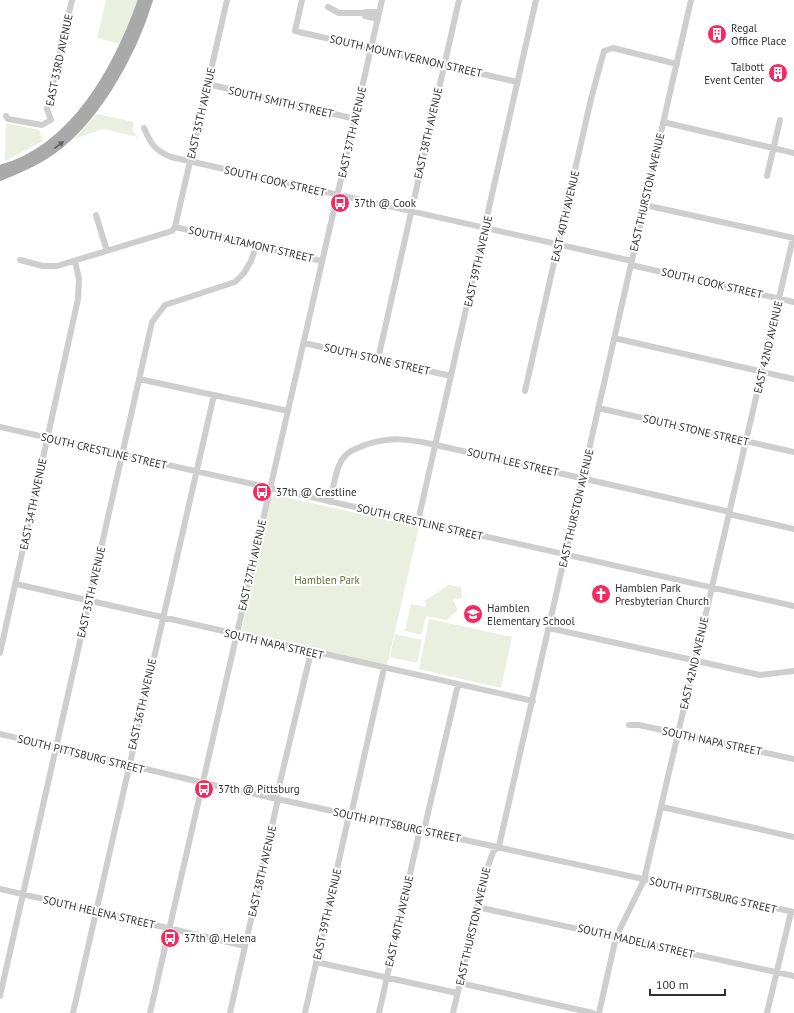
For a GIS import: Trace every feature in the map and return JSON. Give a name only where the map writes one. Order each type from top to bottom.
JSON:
[{"type":"main road","points":[[0,169],[24,160],[44,148],[70,127],[91,101],[123,47],[142,0]]},
{"type":"main road","points":[[0,176],[20,169],[44,156],[63,143],[87,117],[128,52],[149,0]]},
{"type":"street","name":"EAST 33RD AVENUE","points":[[6,116],[8,119],[42,125],[51,120],[47,109],[72,0]]},
{"type":"street","name":"EAST 35TH AVENUE","points":[[175,227],[227,0]]},
{"type":"street","name":"SOUTH MOUNT VERNON STREET","points":[[302,0],[295,31],[517,82]]},
{"type":"street","name":"EAST 37TH AVENUE","points":[[150,1013],[204,783],[236,636],[382,0]]},
{"type":"street","name":"EAST 38TH AVENUE","points":[[378,359],[459,0]]},
{"type":"street","name":"EAST 39TH AVENUE","points":[[418,521],[536,0]]},
{"type":"street","name":"EAST THURSTON AVENUE","points":[[453,1013],[489,861],[492,852],[499,846],[691,0]]},
{"type":"street","points":[[328,7],[339,13],[365,13],[368,11],[379,12]]},
{"type":"street","points":[[365,13],[365,16],[378,19]]},
{"type":"street","name":"EAST 40TH AVENUE","points":[[525,391],[604,51],[613,48],[677,64]]},
{"type":"street","name":"SOUTH SMITH STREET","points":[[208,84],[355,119]]},
{"type":"street","points":[[767,176],[780,120]]},
{"type":"street","points":[[663,122],[794,152]]},
{"type":"street","name":"SOUTH COOK STREET","points":[[144,128],[150,143],[159,152],[189,162],[559,245],[794,302]]},
{"type":"street","points":[[645,205],[794,238]]},
{"type":"street","points":[[96,215],[107,251]]},
{"type":"street","name":"SOUTH ALTAMONT STREET","points":[[20,260],[43,266],[57,266],[172,231],[175,227],[322,261]]},
{"type":"street","name":"EAST 42ND AVENUE","points":[[598,1013],[616,937],[644,880],[794,238]]},
{"type":"street","name":"EAST 35TH AVENUE","points":[[0,996],[152,322],[165,305],[235,282],[244,273],[251,261],[256,246]]},
{"type":"street","name":"EAST 34TH AVENUE","points":[[0,653],[78,299],[79,279],[75,261]]},
{"type":"street","points":[[614,338],[794,379]]},
{"type":"street","name":"SOUTH STONE STREET","points":[[304,343],[451,376]]},
{"type":"street","points":[[139,379],[288,412]]},
{"type":"street","name":"EAST 36TH AVENUE","points":[[73,1013],[128,765],[214,395]]},
{"type":"street","name":"SOUTH STONE STREET","points":[[598,408],[794,452]]},
{"type":"street","name":"SOUTH CRESTLINE STREET","points":[[0,427],[794,606]]},
{"type":"street","name":"SOUTH LEE STREET","points":[[330,502],[339,467],[346,455],[358,448],[391,438],[410,439],[583,478],[794,529]]},
{"type":"street","name":"SOUTH NAPA STREET","points":[[16,584],[236,636],[533,701]]},
{"type":"street","points":[[549,628],[760,675],[794,671]]},
{"type":"street","name":"EAST 38TH AVENUE","points":[[230,1013],[311,652]]},
{"type":"street","name":"EAST 39TH AVENUE","points":[[304,1013],[384,668]]},
{"type":"street","name":"EAST 40TH AVENUE","points":[[379,1013],[458,685]]},
{"type":"street","name":"SOUTH NAPA STREET","points":[[629,725],[794,759]]},
{"type":"street","name":"SOUTH PITTSBURG STREET","points":[[0,734],[204,783],[499,846],[644,880],[793,912]]},
{"type":"street","points":[[662,807],[794,837]]},
{"type":"street","name":"SOUTH HELENA STREET","points":[[0,889],[245,946]]},
{"type":"street","name":"SOUTH MADELIA STREET","points":[[477,907],[794,976]]},
{"type":"street","points":[[767,1013],[776,973],[793,912]]},
{"type":"street","points":[[316,962],[458,993]]},
{"type":"street","points":[[460,983],[593,1013]]},
{"type":"green space","points":[[106,0],[139,0],[121,44],[97,38]]},
{"type":"green space","points":[[97,114],[134,122],[132,130],[138,137],[103,129],[74,139]]},
{"type":"green space","points":[[6,123],[39,130],[43,141],[5,161]]},
{"type":"green space","name":"Hamblen Park","points":[[275,495],[419,527],[387,666],[241,633],[271,497]]},
{"type":"green space","points":[[448,585],[461,587],[462,598],[453,600],[458,610],[446,620],[426,616],[421,635],[405,631],[411,604],[426,607],[425,601]]},
{"type":"green space","points":[[429,619],[512,637],[501,688],[419,669]]},
{"type":"green space","points":[[395,634],[422,640],[417,663],[390,657]]},
{"type":"place","name":"Regal Office Place","points":[[717,34]]},
{"type":"place","name":"Talbott Event Center","points":[[778,73]]},
{"type":"place","name":"37th @ Cook","points":[[340,203]]},
{"type":"place","name":"37th @ Crestline","points":[[262,492]]},
{"type":"place","name":"Hamblen Park Presbyterian Church","points":[[601,594]]},
{"type":"place","name":"Hamblen Elementary School","points":[[473,614]]},
{"type":"place","name":"37th @ Pittsburg","points":[[204,789]]},
{"type":"place","name":"37th @ Helena","points":[[170,938]]}]
